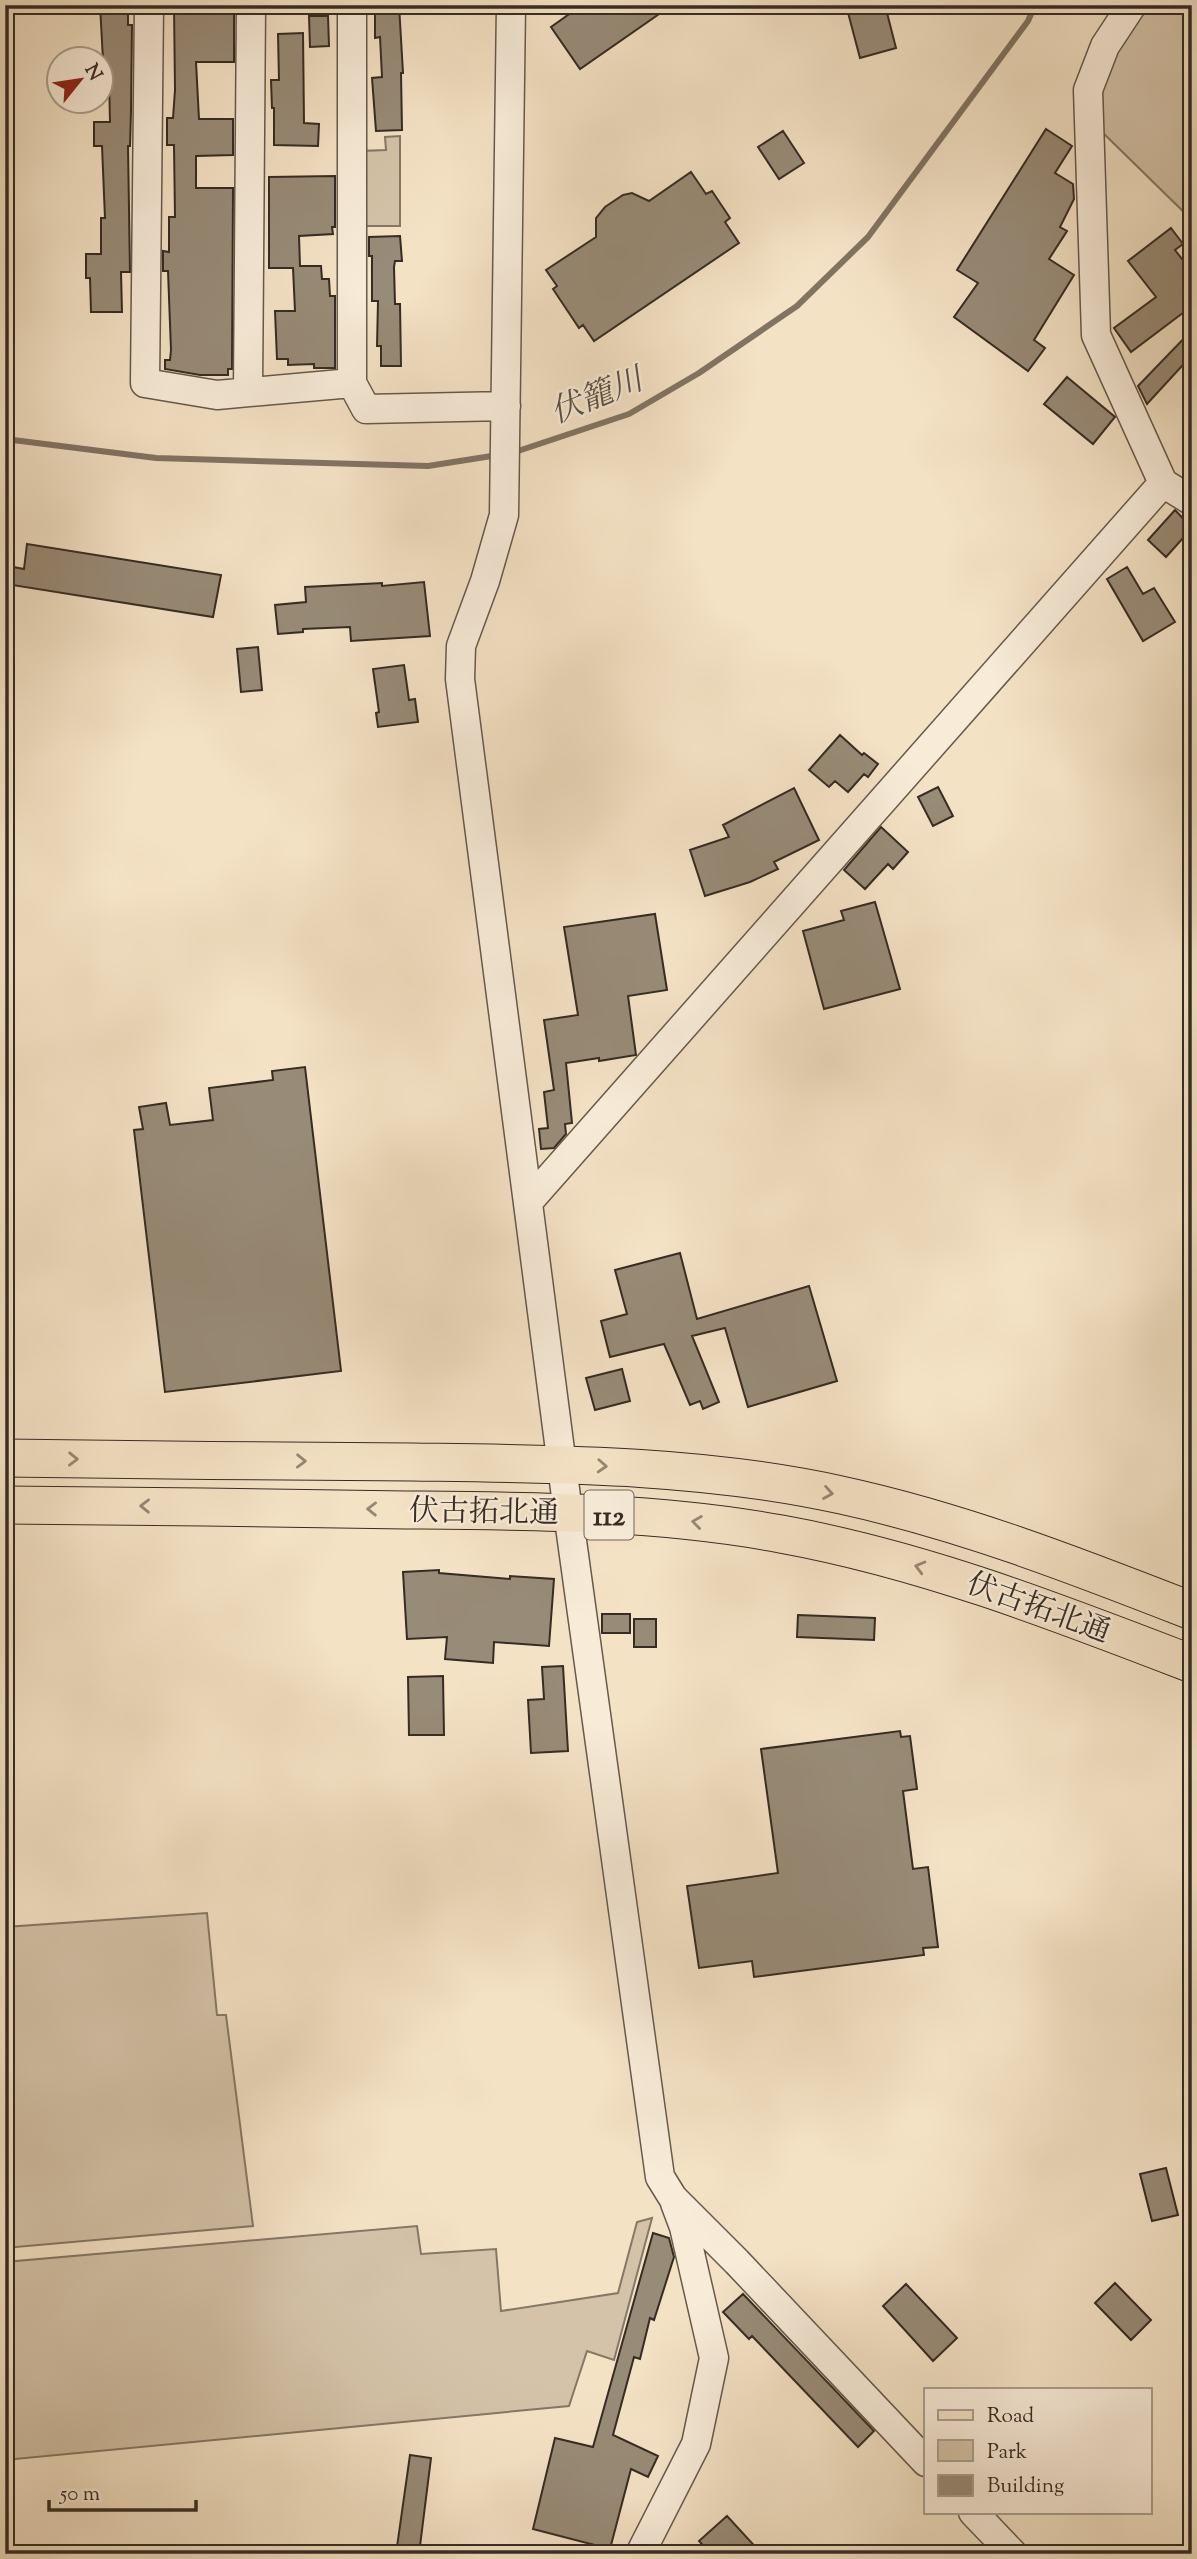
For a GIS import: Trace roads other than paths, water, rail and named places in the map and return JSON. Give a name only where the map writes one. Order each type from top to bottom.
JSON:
[{"type":"main road","name":"伏古拓北通","points":[[5,1458],[562,1464],[657,1469],[755,1480],[840,1495],[932,1518],[1019,1546],[1192,1611]]},
{"type":"main road","name":"伏古拓北通","points":[[5,1505],[568,1512],[684,1520],[780,1534],[863,1551],[948,1574],[1192,1664]]},
{"type":"street","points":[[149,5],[145,383],[217,395],[248,390],[352,383]]},
{"type":"street","points":[[248,390],[251,5]]},
{"type":"street","points":[[352,5],[352,383],[366,409],[506,412]]},
{"type":"street","points":[[511,5],[504,515],[485,581],[461,646],[460,679],[568,1512],[660,2177],[673,2198],[684,2227],[714,2358],[696,2444],[639,2554]]},
{"type":"street","points":[[1132,5],[1105,46],[1088,90],[1096,335],[1163,483],[1192,501]]},
{"type":"street","points":[[529,1201],[1163,483]]},
{"type":"street","points":[[673,2198],[924,2460]]},
{"type":"street","points":[[975,2514],[1013,2554]]},
{"type":"waterway","name":"伏籠川","points":[[512,453],[629,414],[699,373],[797,306],[868,237],[1028,21],[1035,5]]},
{"type":"waterway","name":"伏籠川","points":[[5,439],[156,458],[428,466],[498,455]]}]
